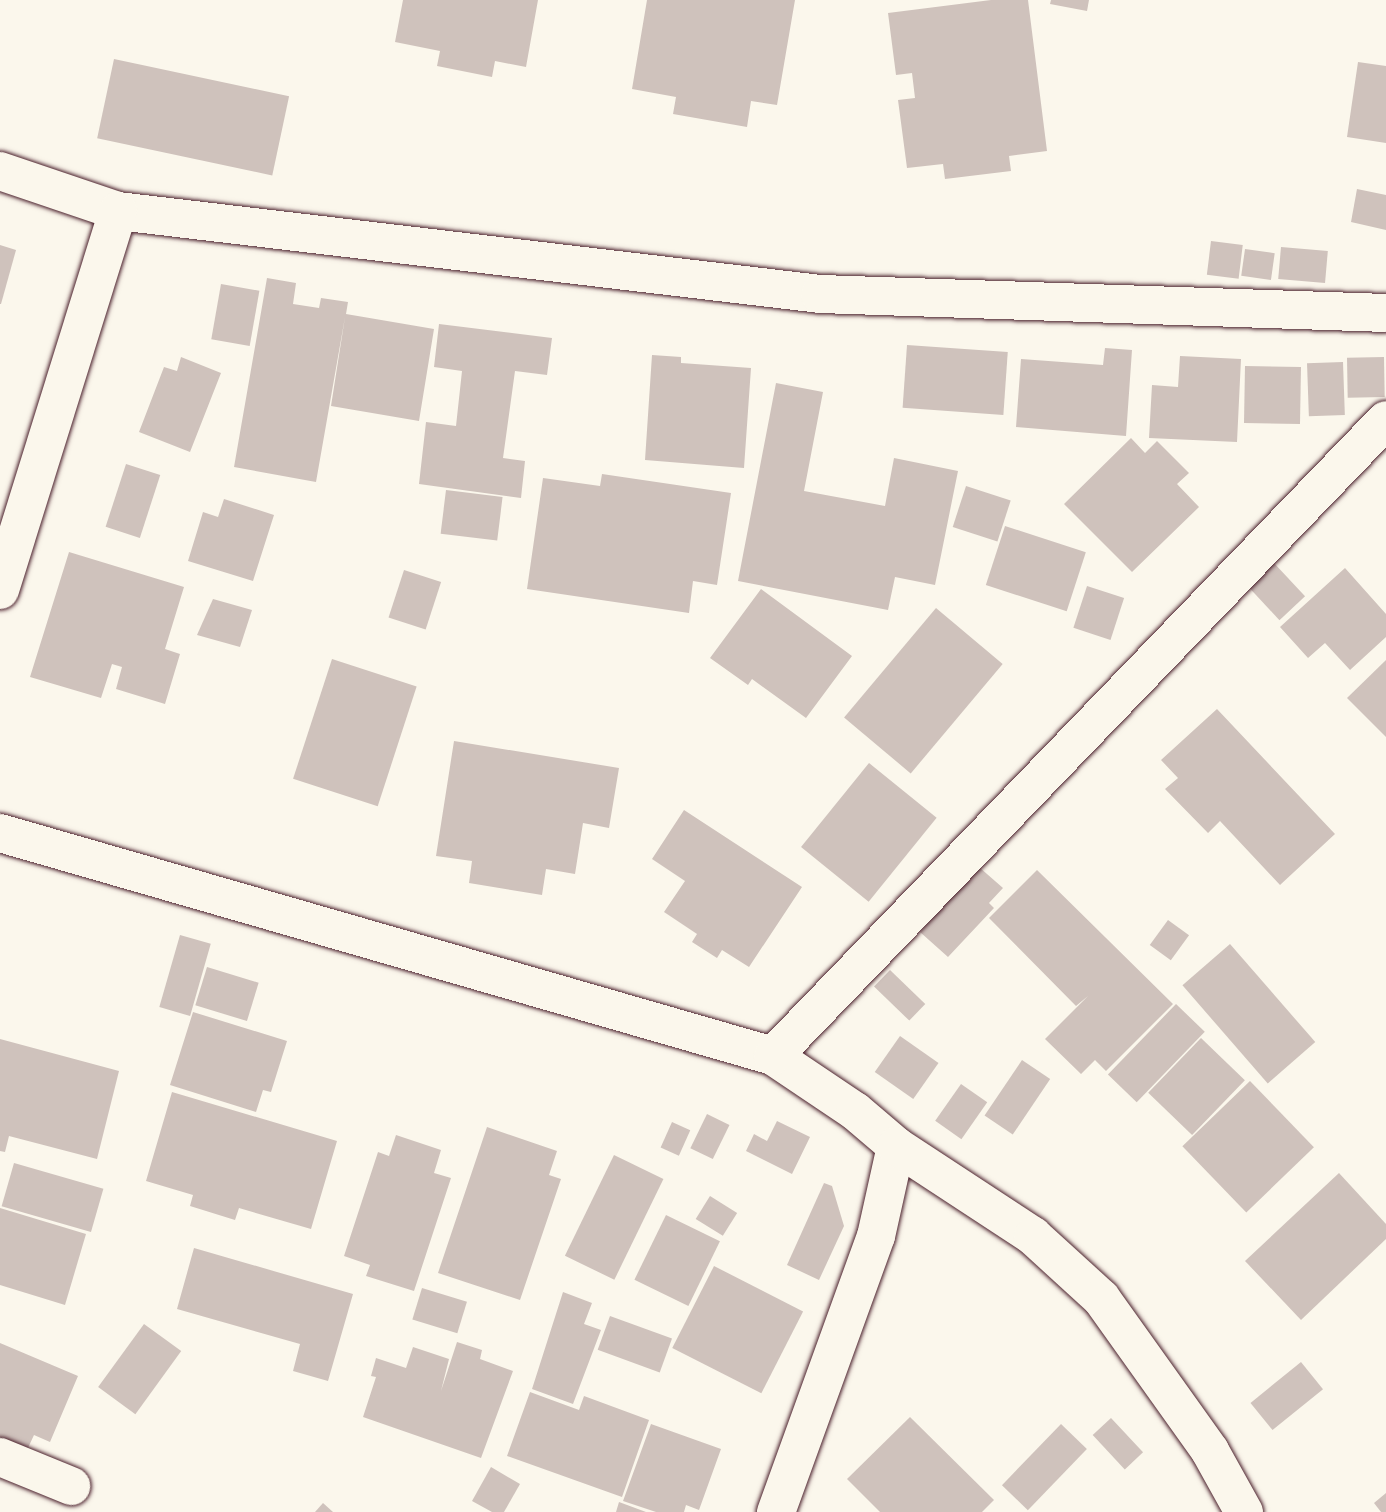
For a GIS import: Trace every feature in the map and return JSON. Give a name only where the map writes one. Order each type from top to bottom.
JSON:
[{"type":"street","points":[[0,171],[118,211],[820,293],[1386,313]]},
{"type":"street","points":[[0,590],[118,211]]},
{"type":"street","points":[[773,1056],[1386,420]]},
{"type":"street","points":[[0,833],[773,1056],[855,1111],[896,1146],[1033,1236],[1101,1298],[1210,1451],[1244,1512]]},
{"type":"street","points":[[776,1512],[876,1236],[896,1146]]},
{"type":"street","points":[[0,1457],[71,1486]]},
{"type":"building","points":[[403,0],[538,0],[526,67],[495,61],[492,77],[437,66],[440,51],[395,42]]},
{"type":"building","points":[[647,0],[795,0],[777,105],[751,101],[747,127],[673,114],[676,97],[632,89]]},
{"type":"building","points":[[991,0],[1028,0],[1047,151],[1009,156],[1011,171],[945,179],[943,164],[907,168],[898,100],[915,98],[912,73],[896,75],[888,13]]},
{"type":"building","points":[[1051,0],[1089,0],[1087,11],[1050,4]]},
{"type":"building","points":[[114,59],[289,96],[272,175],[97,138]]},
{"type":"building","points":[[1358,62],[1386,66],[1386,143],[1347,137]]},
{"type":"building","points":[[1357,189],[1386,195],[1386,230],[1351,222]]},
{"type":"building","points":[[1211,241],[1243,245],[1239,279],[1207,275]]},
{"type":"building","points":[[0,245],[16,250],[1,304],[0,304]]},
{"type":"building","points":[[1281,247],[1328,251],[1325,283],[1278,279]]},
{"type":"building","points":[[1245,249],[1275,253],[1271,280],[1241,276]]},
{"type":"building","points":[[267,278],[296,283],[293,304],[319,308],[321,298],[348,302],[346,314],[434,329],[419,421],[331,406],[345,317],[316,482],[234,467]]},
{"type":"building","points":[[221,284],[259,291],[250,346],[211,339]]},
{"type":"building","points":[[439,324],[552,338],[547,375],[515,371],[503,458],[525,461],[521,498],[419,484],[426,422],[456,426],[462,371],[434,367]]},
{"type":"building","points":[[907,345],[1008,352],[1003,415],[903,408]]},
{"type":"building","points":[[1105,348],[1132,350],[1126,436],[1016,427],[1021,359],[1103,365]]},
{"type":"building","points":[[652,355],[681,357],[681,363],[751,368],[744,468],[645,460]]},
{"type":"building","points":[[1180,356],[1241,359],[1237,442],[1149,438],[1152,385],[1178,387]]},
{"type":"building","points":[[181,357],[221,373],[190,452],[139,432],[164,367],[177,371]]},
{"type":"building","points":[[1384,357],[1385,397],[1348,398],[1347,358]]},
{"type":"building","points":[[1343,362],[1345,415],[1309,416],[1307,363]]},
{"type":"building","points":[[1245,366],[1301,367],[1300,424],[1244,423]]},
{"type":"building","points":[[776,383],[823,392],[804,491],[885,506],[894,458],[958,471],[935,585],[895,577],[888,610],[738,581]]},
{"type":"building","points":[[1131,438],[1145,453],[1157,441],[1189,473],[1177,484],[1199,507],[1132,572],[1064,504]]},
{"type":"building","points":[[126,464],[160,475],[140,538],[106,527]]},
{"type":"building","points":[[602,474],[731,493],[717,585],[693,581],[689,613],[527,589],[543,478],[600,486]]},
{"type":"building","points":[[966,486],[1011,501],[997,541],[953,527]]},
{"type":"building","points":[[446,490],[503,497],[497,541],[441,534]]},
{"type":"building","points":[[224,499],[274,515],[253,581],[188,561],[203,512],[218,517]]},
{"type":"building","points":[[1005,526],[1086,552],[1067,611],[986,585]]},
{"type":"building","points":[[69,552],[184,587],[165,649],[180,654],[165,704],[116,689],[122,667],[112,664],[101,698],[30,677]]},
{"type":"building","points":[[1273,562],[1305,596],[1279,620],[1247,586]]},
{"type":"building","points":[[1345,568],[1386,614],[1386,637],[1350,670],[1325,643],[1308,658],[1280,627]]},
{"type":"building","points":[[404,570],[441,582],[426,630],[389,618]]},
{"type":"building","points":[[1087,586],[1124,598],[1110,640],[1073,628]]},
{"type":"building","points":[[761,589],[852,656],[806,718],[752,679],[748,685],[710,658]]},
{"type":"building","points":[[213,599],[252,610],[240,647],[197,635]]},
{"type":"building","points":[[936,608],[1003,664],[911,773],[844,718]]},
{"type":"building","points":[[332,659],[417,687],[378,806],[293,779]]},
{"type":"building","points":[[1386,660],[1386,737],[1347,698]]},
{"type":"building","points":[[1217,709],[1335,834],[1280,885],[1220,821],[1208,833],[1165,789],[1178,778],[1161,760]]},
{"type":"building","points":[[454,741],[619,768],[609,828],[583,823],[575,874],[546,869],[542,895],[469,883],[472,861],[436,856]]},
{"type":"building","points":[[869,763],[937,818],[869,902],[801,847]]},
{"type":"building","points":[[684,810],[802,887],[749,967],[722,950],[717,958],[692,942],[697,934],[664,912],[685,881],[652,859]]},
{"type":"building","points":[[979,867],[1003,888],[989,903],[994,908],[948,957],[920,932]]},
{"type":"building","points":[[1037,870],[1173,1004],[1106,1071],[1095,1060],[1081,1074],[1045,1039],[1088,996],[1076,1006],[989,918]]},
{"type":"building","points":[[1168,920],[1189,935],[1171,960],[1150,945]]},
{"type":"building","points":[[180,935],[211,944],[190,1016],[159,1007]]},
{"type":"building","points":[[1230,944],[1315,1042],[1268,1083],[1182,985]]},
{"type":"building","points":[[207,967],[259,983],[247,1021],[195,1005]]},
{"type":"building","points":[[890,970],[925,1004],[909,1021],[874,987]]},
{"type":"building","points":[[1176,1004],[1205,1032],[1137,1102],[1108,1074]]},
{"type":"building","points":[[193,1012],[287,1041],[271,1092],[263,1090],[256,1112],[170,1085]]},
{"type":"building","points":[[900,1036],[939,1063],[913,1099],[875,1072]]},
{"type":"building","points":[[1201,1038],[1245,1080],[1192,1135],[1148,1093]]},
{"type":"building","points":[[0,1039],[119,1071],[97,1159],[9,1136],[5,1152],[0,1151]]},
{"type":"building","points":[[1022,1060],[1050,1079],[1013,1135],[985,1116]]},
{"type":"building","points":[[1250,1081],[1314,1147],[1246,1212],[1182,1146]]},
{"type":"building","points":[[961,1084],[987,1102],[961,1139],[935,1121]]},
{"type":"building","points":[[172,1092],[337,1141],[311,1229],[239,1208],[235,1220],[190,1206],[193,1195],[146,1181]]},
{"type":"building","points":[[707,1114],[729,1125],[713,1159],[690,1148]]},
{"type":"building","points":[[777,1121],[810,1137],[792,1174],[746,1151],[754,1134],[767,1141]]},
{"type":"building","points":[[672,1122],[690,1130],[679,1156],[661,1148]]},
{"type":"building","points":[[487,1127],[557,1151],[549,1175],[561,1179],[520,1300],[438,1273]]},
{"type":"building","points":[[396,1135],[441,1150],[434,1173],[451,1178],[414,1291],[366,1276],[370,1265],[344,1256],[378,1152],[389,1156]]},
{"type":"building","points":[[614,1155],[663,1179],[614,1280],[565,1256]]},
{"type":"building","points":[[14,1163],[103,1189],[91,1232],[2,1206]]},
{"type":"building","points":[[1339,1173],[1386,1224],[1386,1239],[1301,1320],[1245,1261]]},
{"type":"building","points":[[824,1183],[832,1186],[844,1226],[819,1280],[787,1265]]},
{"type":"building","points":[[710,1196],[737,1213],[723,1236],[696,1219]]},
{"type":"building","points":[[0,1208],[86,1234],[65,1305],[0,1285]]},
{"type":"building","points":[[666,1215],[720,1241],[688,1306],[634,1280]]},
{"type":"building","points":[[194,1248],[353,1294],[328,1381],[293,1371],[300,1344],[177,1309]]},
{"type":"building","points":[[714,1266],[803,1311],[761,1393],[672,1348]]},
{"type":"building","points":[[422,1288],[467,1302],[457,1333],[412,1320]]},
{"type":"building","points":[[563,1292],[592,1303],[584,1324],[601,1330],[573,1404],[532,1389]]},
{"type":"building","points":[[610,1316],[672,1339],[660,1372],[598,1350]]},
{"type":"building","points":[[144,1324],[181,1351],[135,1414],[98,1387]]},
{"type":"building","points":[[457,1342],[482,1350],[480,1359],[513,1371],[481,1458],[363,1417],[376,1377],[371,1376],[376,1358],[406,1368],[413,1347],[449,1359],[441,1391]]},
{"type":"building","points":[[0,1343],[78,1376],[50,1442],[34,1435],[27,1450],[0,1438]]},
{"type":"building","points":[[1301,1362],[1323,1389],[1273,1430],[1250,1403]]},
{"type":"building","points":[[530,1392],[579,1410],[584,1396],[649,1420],[622,1497],[507,1456]]},
{"type":"building","points":[[910,1417],[994,1500],[982,1512],[880,1512],[847,1479]]},
{"type":"building","points":[[1111,1418],[1143,1452],[1125,1469],[1093,1435]]},
{"type":"building","points":[[651,1424],[721,1449],[699,1510],[686,1505],[684,1512],[656,1512],[623,1501]]},
{"type":"building","points":[[1061,1424],[1087,1449],[1028,1510],[1002,1485]]},
{"type":"building","points":[[491,1467],[520,1484],[504,1512],[492,1512],[472,1501]]},
{"type":"building","points":[[1386,1493],[1386,1512],[1381,1512],[1374,1503]]},
{"type":"building","points":[[619,1502],[646,1512],[616,1512]]},
{"type":"building","points":[[323,1503],[333,1512],[315,1512]]}]
